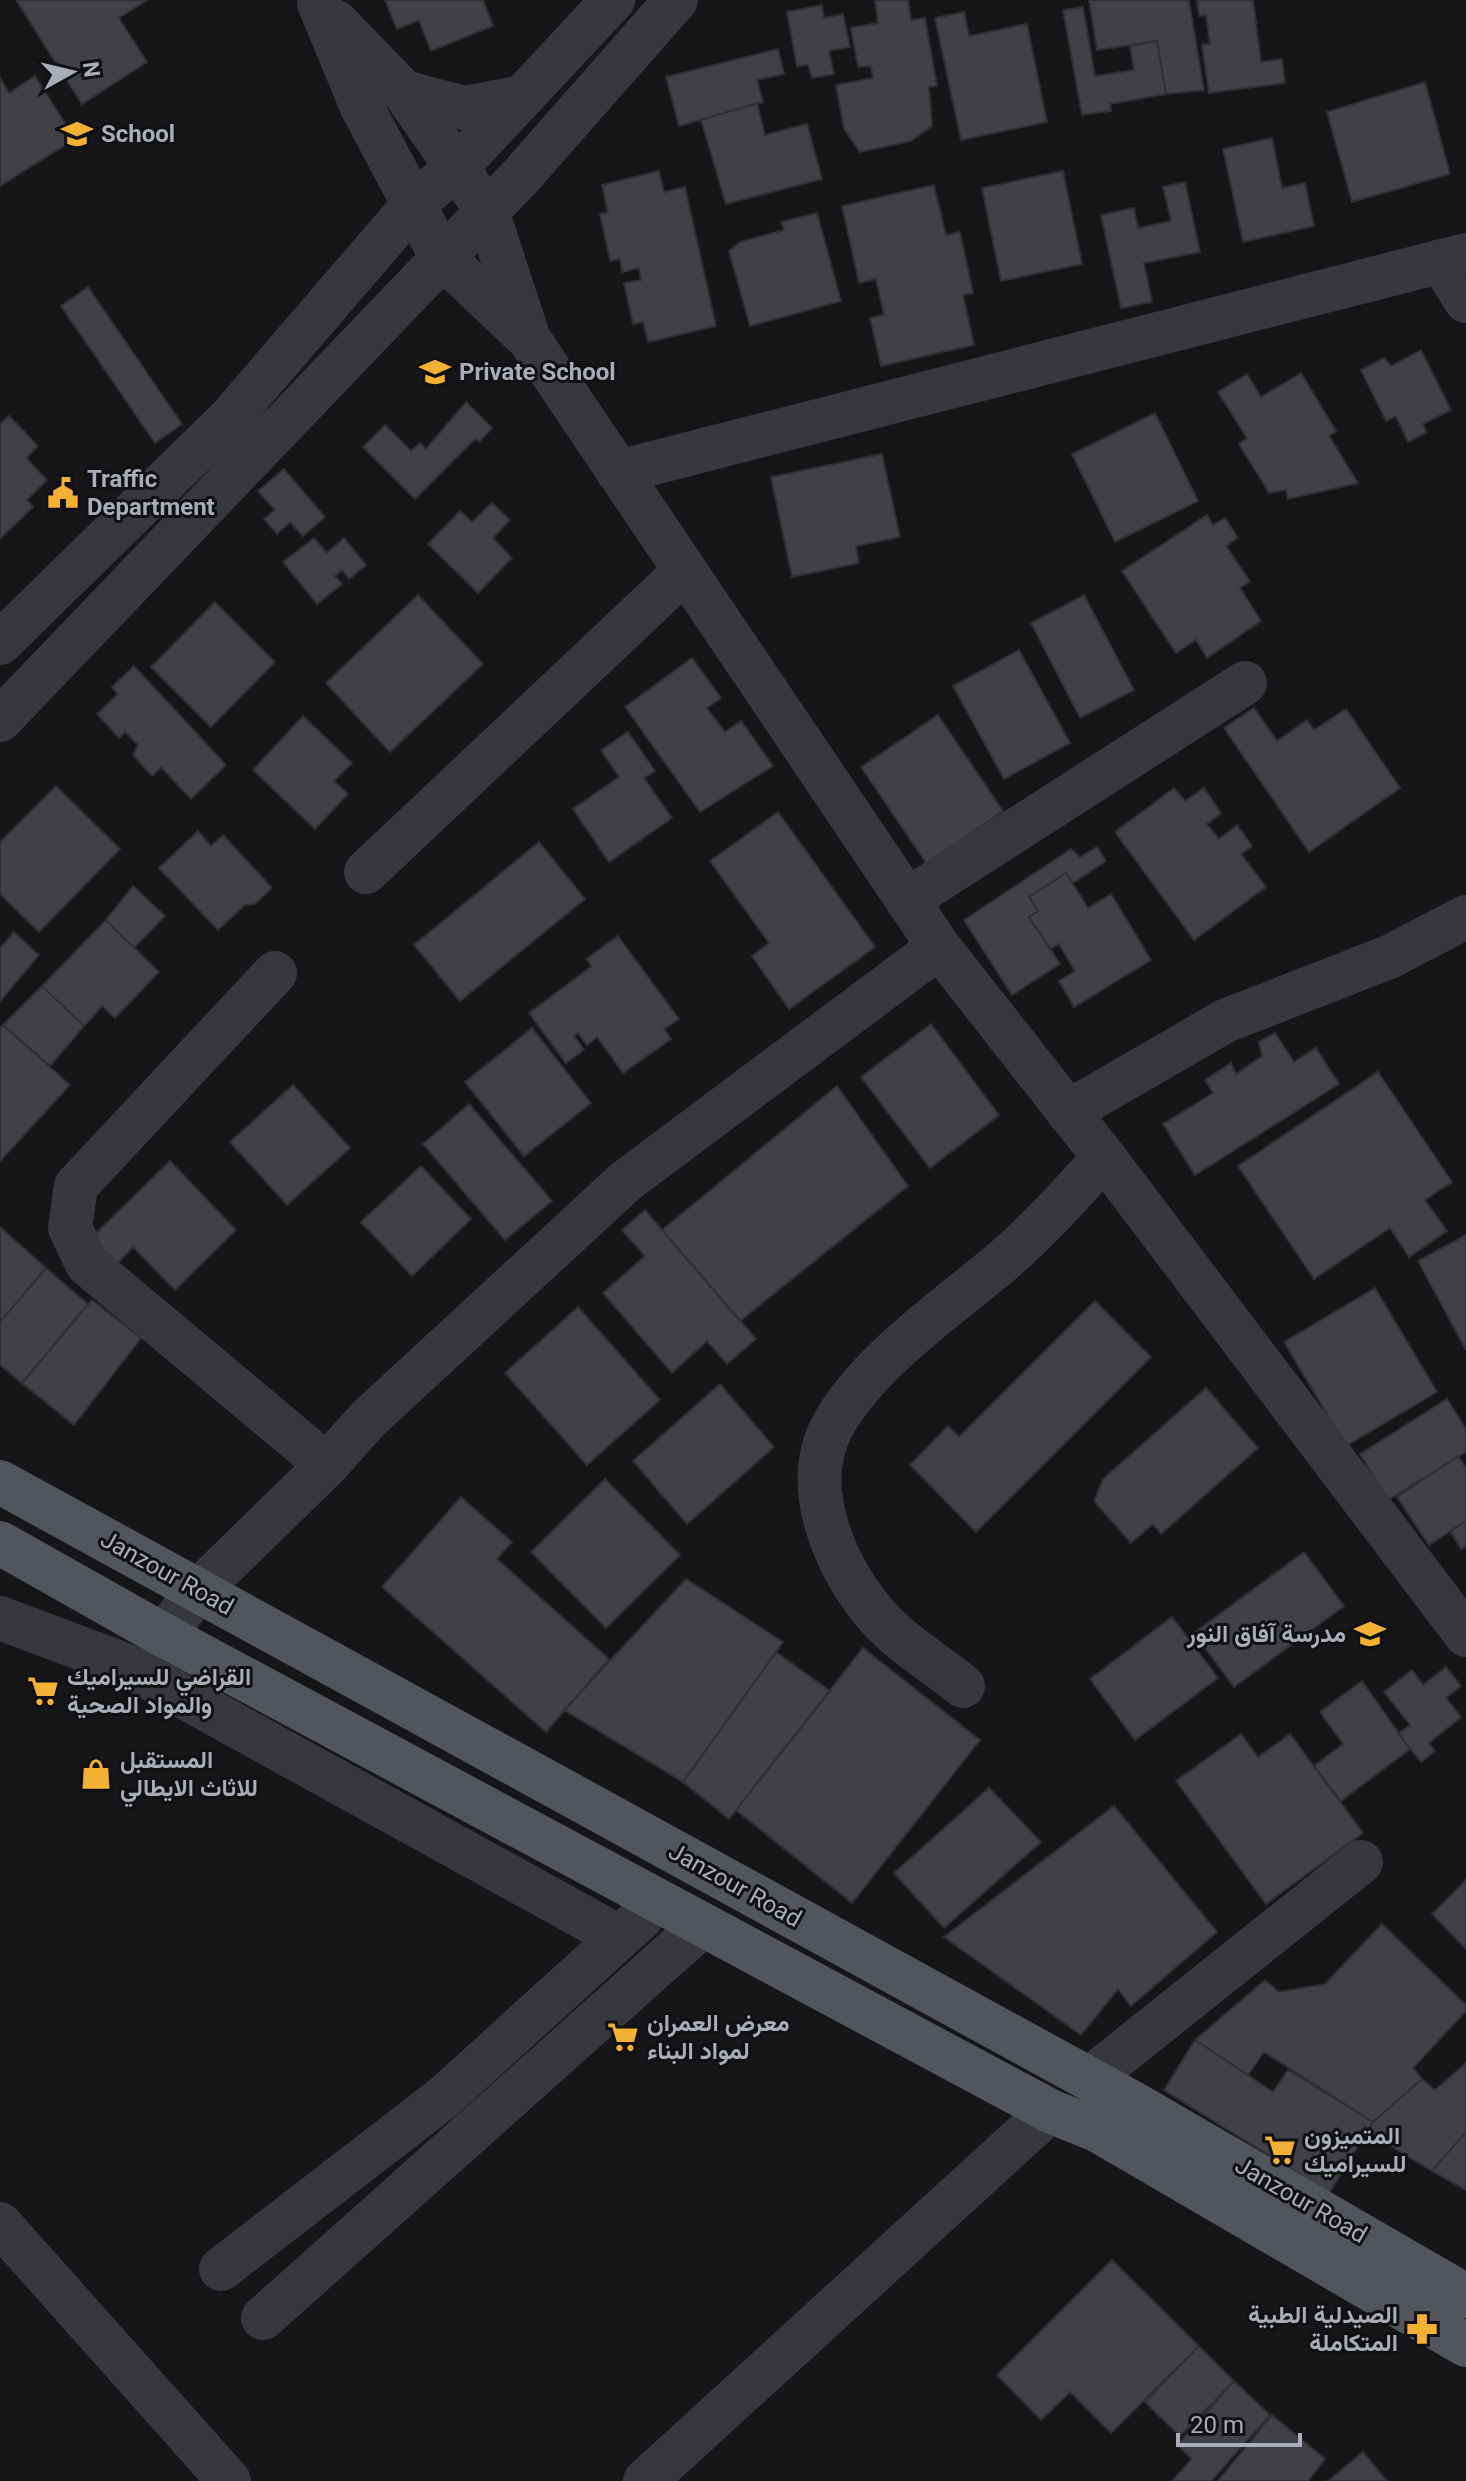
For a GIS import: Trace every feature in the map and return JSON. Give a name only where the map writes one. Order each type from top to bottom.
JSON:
[{"type":"main road","name":"Janzour Road","points":[[0,1482],[1089,2079],[1466,2296]]},
{"type":"main road","name":"Janzour Road","points":[[0,1543],[163,1635],[1050,2111],[1097,2130],[1466,2345]]},
{"type":"street","points":[[0,643],[230,418],[414,204],[457,167],[613,0]]},
{"type":"street","points":[[0,720],[271,440],[679,1]]},
{"type":"street","points":[[317,2],[404,92],[487,211],[529,339]]},
{"type":"street","points":[[317,2],[362,107],[441,256],[529,339],[939,947],[1104,1157],[1466,1635]]},
{"type":"street","points":[[404,92],[464,108],[522,97]]},
{"type":"street","points":[[618,472],[1453,258],[1466,301]]},
{"type":"street","points":[[366,872],[685,571]]},
{"type":"street","points":[[907,900],[1245,683]]},
{"type":"street","points":[[1068,1112],[1225,1021],[1389,957],[1466,917]]},
{"type":"street","points":[[163,1635],[199,1590],[327,1465],[368,1419],[626,1181],[939,947]]},
{"type":"street","points":[[275,973],[76,1186],[70,1228],[87,1264],[327,1465]]},
{"type":"street","points":[[963,1686],[878,1618],[837,1557],[823,1505],[819,1469],[832,1428],[860,1389],[926,1324],[1055,1214],[1104,1157]]},
{"type":"street","points":[[0,1618],[128,1666],[619,1937]]},
{"type":"street","points":[[1089,2079],[1361,1862]]},
{"type":"street","points":[[221,2269],[444,2097],[660,1900]]},
{"type":"street","points":[[263,2318],[703,1925]]},
{"type":"street","points":[[645,2481],[1050,2111]]},
{"type":"street","points":[[0,2224],[229,2481]]},
{"type":"building","points":[[16,0],[147,0],[119,18],[147,62],[82,104]]},
{"type":"building","points":[[385,0],[483,0],[493,26],[431,51],[419,20],[397,29]]},
{"type":"building","points":[[875,0],[908,0],[911,20],[925,18],[937,86],[929,87],[932,126],[911,141],[860,152],[844,129],[836,85],[873,78],[871,66],[858,67],[851,28],[878,23]]},
{"type":"building","points":[[1089,0],[1189,0],[1204,90],[1166,94],[1157,41],[1097,50]]},
{"type":"building","points":[[1197,0],[1253,0],[1261,62],[1282,59],[1285,83],[1209,93],[1202,45],[1210,44],[1206,15],[1199,16]]},
{"type":"building","points":[[822,5],[824,18],[843,14],[850,47],[829,51],[834,74],[812,78],[808,64],[797,67],[787,12]]},
{"type":"building","points":[[1083,7],[1095,76],[1134,70],[1130,46],[1157,41],[1166,94],[1110,104],[1111,111],[1082,115],[1063,10]]},
{"type":"building","points":[[964,12],[969,36],[1027,24],[1047,122],[961,140],[935,18]]},
{"type":"building","points":[[778,49],[784,74],[757,80],[763,102],[679,126],[666,77]]},
{"type":"building","points":[[35,76],[75,139],[0,186],[0,78],[9,93]]},
{"type":"building","points":[[1425,82],[1450,174],[1352,202],[1327,112]]},
{"type":"building","points":[[757,103],[765,135],[807,124],[822,179],[726,204],[701,120]]},
{"type":"building","points":[[1272,138],[1282,188],[1305,183],[1314,226],[1243,242],[1223,149]]},
{"type":"building","points":[[659,171],[664,192],[685,187],[716,326],[648,342],[643,322],[633,324],[624,283],[641,280],[639,268],[622,272],[620,259],[610,261],[600,214],[608,212],[602,185]]},
{"type":"building","points":[[1063,171],[1082,264],[1001,281],[982,188]]},
{"type":"building","points":[[1185,182],[1200,252],[1144,263],[1152,302],[1121,308],[1101,215],[1134,208],[1138,228],[1171,221],[1163,187]]},
{"type":"building","points":[[934,185],[946,235],[960,232],[973,293],[963,295],[974,345],[881,366],[870,318],[884,315],[876,279],[859,283],[842,206]]},
{"type":"building","points":[[817,213],[841,301],[750,326],[729,251],[740,242],[784,230],[781,222]]},
{"type":"building","points":[[88,287],[182,424],[155,443],[61,306]]},
{"type":"building","points":[[1421,350],[1451,410],[1423,424],[1427,432],[1408,442],[1396,416],[1386,421],[1361,370],[1384,358],[1391,366]]},
{"type":"building","points":[[1301,373],[1336,431],[1329,436],[1358,483],[1288,499],[1286,490],[1269,493],[1239,444],[1247,438],[1218,392],[1247,374],[1261,397]]},
{"type":"building","points":[[466,402],[492,428],[479,442],[475,439],[415,499],[363,447],[385,425],[411,451],[420,443],[426,449]]},
{"type":"building","points":[[1155,413],[1198,501],[1115,542],[1072,454]]},
{"type":"building","points":[[9,416],[38,446],[26,458],[47,480],[27,500],[33,507],[0,539],[0,424]]},
{"type":"building","points":[[882,454],[900,537],[856,546],[859,563],[792,577],[771,477]]},
{"type":"building","points":[[284,469],[325,517],[303,536],[290,522],[277,534],[264,519],[275,510],[258,491]]},
{"type":"building","points":[[492,503],[510,520],[493,538],[512,558],[478,593],[428,544],[460,511],[472,522]]},
{"type":"building","points":[[1207,515],[1213,525],[1225,518],[1238,538],[1226,546],[1250,581],[1240,588],[1261,621],[1207,658],[1196,640],[1176,653],[1122,571]]},
{"type":"building","points":[[314,538],[327,553],[344,538],[366,565],[349,579],[342,570],[335,576],[342,584],[317,604],[283,562]]},
{"type":"building","points":[[418,595],[483,664],[390,752],[326,683]]},
{"type":"building","points":[[1084,595],[1134,690],[1080,718],[1031,623]]},
{"type":"building","points":[[215,602],[275,662],[211,727],[151,667]]},
{"type":"building","points":[[1019,650],[1070,743],[1004,779],[953,686]]},
{"type":"building","points":[[692,658],[721,698],[707,708],[725,732],[741,721],[773,766],[700,812],[625,707]]},
{"type":"building","points":[[134,666],[226,765],[191,799],[161,767],[152,776],[133,755],[138,745],[125,732],[119,738],[97,714],[118,694],[112,687]]},
{"type":"building","points":[[1254,708],[1277,741],[1307,720],[1314,730],[1346,709],[1400,788],[1309,852],[1224,728]]},
{"type":"building","points":[[938,715],[1003,811],[927,864],[861,767]]},
{"type":"building","points":[[303,716],[352,763],[334,781],[348,794],[315,829],[253,770]]},
{"type":"building","points":[[628,732],[655,771],[644,778],[672,818],[609,862],[573,809],[619,777],[601,750]]},
{"type":"building","points":[[56,786],[120,849],[39,932],[0,894],[0,842]]},
{"type":"building","points":[[1174,788],[1185,801],[1204,788],[1221,813],[1207,824],[1219,839],[1237,825],[1252,846],[1241,854],[1266,887],[1194,940],[1115,832]]},
{"type":"building","points":[[778,812],[875,947],[789,1009],[752,956],[769,943],[710,861]]},
{"type":"building","points":[[198,831],[211,846],[223,835],[272,888],[255,904],[245,905],[218,930],[159,868]]},
{"type":"building","points":[[539,842],[585,899],[460,1001],[414,945]]},
{"type":"building","points":[[1097,847],[1106,861],[1073,883],[1066,873],[1029,897],[1038,911],[1029,917],[1060,964],[1012,995],[964,920],[1071,849],[1080,857]]},
{"type":"building","points":[[1066,873],[1088,908],[1111,894],[1151,960],[1074,1007],[1059,981],[1075,971],[1059,944],[1051,949],[1029,917],[1038,911],[1029,897]]},
{"type":"building","points":[[133,886],[165,916],[134,948],[106,920]]},
{"type":"building","points":[[106,920],[159,972],[115,1018],[102,1006],[84,1026],[42,986]]},
{"type":"building","points":[[14,932],[39,955],[0,1001],[0,948]]},
{"type":"building","points":[[618,936],[679,1019],[664,1029],[671,1039],[623,1073],[597,1037],[587,1045],[578,1033],[574,1036],[584,1050],[566,1063],[529,1013],[592,966],[586,959]]},
{"type":"building","points":[[42,986],[84,1026],[50,1066],[3,1025]]},
{"type":"building","points":[[931,1024],[999,1115],[930,1168],[861,1077]]},
{"type":"building","points":[[3,1025],[70,1085],[0,1161],[0,1028]]},
{"type":"building","points":[[532,1028],[591,1103],[524,1156],[465,1082]]},
{"type":"building","points":[[1275,1033],[1294,1062],[1316,1048],[1339,1084],[1195,1175],[1163,1124],[1213,1093],[1205,1080],[1231,1063],[1236,1074],[1262,1056],[1259,1042]]},
{"type":"building","points":[[1378,1072],[1452,1182],[1425,1200],[1447,1231],[1409,1257],[1390,1228],[1314,1279],[1238,1166]]},
{"type":"building","points":[[293,1085],[350,1148],[287,1205],[230,1142]]},
{"type":"building","points":[[837,1086],[908,1186],[740,1321],[662,1230]]},
{"type":"building","points":[[469,1104],[552,1201],[505,1240],[423,1144]]},
{"type":"building","points":[[170,1161],[236,1230],[175,1290],[133,1247],[115,1266],[90,1239]]},
{"type":"building","points":[[421,1166],[471,1219],[412,1276],[361,1222]]},
{"type":"building","points":[[645,1210],[756,1339],[727,1364],[707,1341],[672,1373],[603,1293],[645,1256],[622,1230]]},
{"type":"building","points":[[0,1227],[46,1268],[0,1322]]},
{"type":"building","points":[[1466,1235],[1466,1350],[1418,1261]]},
{"type":"building","points":[[46,1268],[88,1304],[22,1383],[0,1365],[0,1322]]},
{"type":"building","points":[[1375,1288],[1437,1392],[1346,1446],[1284,1342]]},
{"type":"building","points":[[92,1300],[141,1338],[74,1425],[22,1383]]},
{"type":"building","points":[[1095,1301],[1151,1357],[976,1532],[910,1465],[948,1426],[959,1437]]},
{"type":"building","points":[[578,1307],[660,1400],[587,1465],[505,1373]]},
{"type":"building","points":[[720,1384],[774,1447],[687,1524],[633,1461]]},
{"type":"building","points":[[1206,1388],[1258,1448],[1161,1534],[1153,1524],[1131,1543],[1094,1501],[1103,1479]]},
{"type":"building","points":[[1447,1399],[1466,1429],[1466,1452],[1388,1500],[1360,1454]]},
{"type":"building","points":[[1458,1456],[1466,1468],[1466,1521],[1429,1545],[1397,1497]]},
{"type":"building","points":[[605,1479],[680,1555],[606,1628],[531,1552]]},
{"type":"building","points":[[461,1497],[512,1542],[497,1559],[609,1659],[546,1732],[382,1587]]},
{"type":"building","points":[[1466,1521],[1466,1546],[1461,1549],[1450,1531]]},
{"type":"building","points":[[1304,1552],[1344,1606],[1234,1687],[1194,1633]]},
{"type":"building","points":[[686,1579],[783,1642],[683,1782],[564,1710]]},
{"type":"building","points":[[1172,1617],[1218,1678],[1135,1740],[1090,1679]]},
{"type":"building","points":[[863,1648],[980,1740],[852,1903],[736,1810]]},
{"type":"building","points":[[776,1652],[830,1691],[729,1819],[683,1782]]},
{"type":"building","points":[[1446,1667],[1461,1686],[1446,1698],[1461,1717],[1429,1743],[1435,1751],[1421,1762],[1398,1734],[1410,1725],[1384,1692],[1412,1670],[1423,1685]]},
{"type":"building","points":[[1362,1681],[1410,1749],[1341,1801],[1314,1766],[1343,1744],[1320,1712]]},
{"type":"building","points":[[1241,1734],[1258,1757],[1290,1734],[1363,1833],[1266,1904],[1176,1781]]},
{"type":"building","points":[[989,1788],[1041,1842],[944,1928],[894,1873]]},
{"type":"building","points":[[1114,1806],[1217,1932],[1131,2006],[1118,1989],[1081,2035],[944,1937]]},
{"type":"building","points":[[1466,1880],[1466,1949],[1432,1914]]},
{"type":"building","points":[[1382,1924],[1466,2005],[1466,2011],[1413,2068],[1422,2079],[1373,2122],[1264,2052],[1248,2075],[1195,2040],[1265,1980],[1279,1992],[1325,1984]]},
{"type":"building","points":[[1195,2040],[1273,2092],[1288,2070],[1373,2122],[1329,2193],[1164,2090]]},
{"type":"building","points":[[1466,2063],[1466,2132],[1432,2171],[1367,2132],[1373,2122],[1422,2079],[1435,2090]]},
{"type":"building","points":[[1466,2132],[1466,2190],[1432,2171]]},
{"type":"building","points":[[1112,2260],[1199,2346],[1111,2433],[1070,2392],[1041,2420],[997,2375]]},
{"type":"building","points":[[1199,2346],[1234,2381],[1180,2436],[1145,2402]]},
{"type":"building","points":[[1234,2381],[1270,2415],[1211,2481],[1172,2481],[1192,2459],[1177,2445]]},
{"type":"building","points":[[1272,2415],[1325,2459],[1308,2481],[1218,2481]]},
{"type":"building","points":[[1363,2452],[1387,2481],[1328,2481]]},
{"type":"place","name":"School","points":[[77,134]]},
{"type":"place","name":"Private School","points":[[435,372]]},
{"type":"place","name":"Traffic Department","points":[[63,493]]},
{"type":"place","name":"مدرسة آفاق النور","points":[[1370,1634]]},
{"type":"place","name":"القراضي للسيراميك والمواد الصحية","points":[[43,1691]]},
{"type":"place","name":"المستقبل للاثاث الايطالي","points":[[96,1774]]},
{"type":"place","name":"معرض العمران لمواد البناء","points":[[623,2037]]},
{"type":"place","name":"المتميزون للسيراميك","points":[[1280,2150]]},
{"type":"place","name":"الصيدلية الطبية المتكاملة","points":[[1422,2329]]}]
